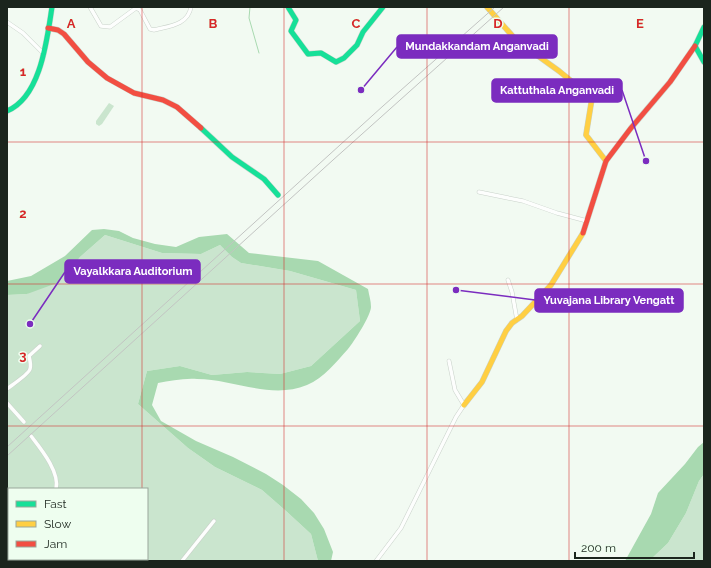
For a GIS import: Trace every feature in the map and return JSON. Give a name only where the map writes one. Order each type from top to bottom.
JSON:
[{"type":"main road","points":[[7,111],[11,110],[20,103],[34,82],[42,64],[45,55],[52,7]]},
{"type":"main road","points":[[288,7],[296,20],[291,31],[308,54],[311,56],[320,53],[324,54],[336,62],[344,58],[357,45],[363,32],[383,7]]},
{"type":"main road","points":[[487,7],[516,40],[559,71],[592,98],[586,136],[606,161]]},
{"type":"main road","points":[[464,405],[482,382],[506,331],[551,285],[582,235],[606,161],[631,128],[670,82],[695,46],[704,27]]},
{"type":"main road","points":[[48,28],[58,30],[64,34],[88,62],[106,78],[134,93],[164,100],[178,107],[232,157],[264,179],[278,195]]},
{"type":"main road","points":[[695,46],[704,62]]},
{"type":"street","points":[[90,7],[101,26],[110,27],[136,8],[140,10],[150,29],[154,30],[181,22],[189,16],[191,7]]},
{"type":"street","points":[[7,22],[23,33],[45,55]]},
{"type":"street","points":[[479,192],[523,201],[586,221]]},
{"type":"street","points":[[508,280],[512,292],[517,320]]},
{"type":"street","points":[[7,389],[27,374],[30,369],[29,356],[40,346]]},
{"type":"street","points":[[376,561],[401,528],[456,417],[464,405],[455,390],[449,361]]},
{"type":"street","points":[[7,403],[24,422]]},
{"type":"street","points":[[31,436],[48,460],[54,473],[56,488]]},
{"type":"street","points":[[182,561],[214,521]]},
{"type":"shaded area","points":[[109,103],[114,106],[99,126],[96,124],[96,121]]},
{"type":"shaded area","points":[[104,229],[119,231],[133,238],[155,244],[176,247],[199,237],[227,234],[249,253],[318,261],[368,289],[371,307],[362,328],[351,346],[324,374],[313,382],[293,389],[266,390],[211,380],[177,380],[158,383],[152,405],[161,421],[196,441],[233,457],[266,474],[301,499],[314,513],[324,529],[333,552],[331,561],[318,561],[311,534],[262,490],[215,467],[188,448],[138,404],[147,371],[180,366],[212,375],[247,372],[280,374],[311,366],[360,321],[356,290],[290,271],[241,263],[232,257],[220,245],[201,254],[162,253],[105,235],[80,257],[57,283],[27,294],[7,295],[7,281],[31,276],[65,256],[92,230]]},
{"type":"shaded area","points":[[105,235],[162,253],[201,254],[220,245],[232,257],[241,263],[290,271],[356,290],[360,321],[311,366],[280,374],[247,372],[212,375],[180,366],[147,371],[138,404],[188,448],[215,467],[262,490],[311,534],[318,561],[7,561],[7,295],[27,294],[80,257]]},
{"type":"shaded area","points":[[704,442],[704,474],[699,481],[686,513],[668,543],[649,561],[625,561],[651,514],[658,493]]},
{"type":"shaded area","points":[[704,474],[704,561],[649,561],[668,543],[686,513],[699,481]]},
{"type":"waterway","points":[[250,7],[249,18],[259,53]]},
{"type":"railway","points":[[7,447],[383,106],[495,7]]},
{"type":"railway","points":[[7,456],[504,7]]},
{"type":"traffic: fast","points":[[7,111],[18,104],[28,93],[35,80],[45,50],[52,7]]},
{"type":"traffic: fast","points":[[288,7],[296,20],[291,31],[308,54],[321,53],[336,62],[344,58],[357,45],[363,32],[383,7]]},
{"type":"traffic: fast","points":[[704,27],[695,46],[704,62]]},
{"type":"traffic: fast","points":[[201,128],[232,157],[264,179],[278,195]]},
{"type":"traffic: slow","points":[[487,7],[516,40],[559,71],[592,98],[586,135],[606,161]]},
{"type":"traffic: slow","points":[[464,405],[482,382],[506,331],[512,323],[522,316],[551,285],[583,233]]},
{"type":"traffic: jam","points":[[48,28],[58,30],[64,34],[88,62],[107,78],[134,93],[163,100],[177,107],[201,128]]},
{"type":"traffic: jam","points":[[583,233],[606,161],[631,128],[670,82],[695,46]]},
{"type":"place","name":"Mundakkandam Anganvadi","points":[[361,90]]},
{"type":"place","name":"Kattuthala Anganvadi","points":[[646,161]]},
{"type":"place","name":"Yuvajana Library Vengatt","points":[[456,290]]},
{"type":"place","name":"Vayalkkara Auditorium","points":[[30,324]]}]
